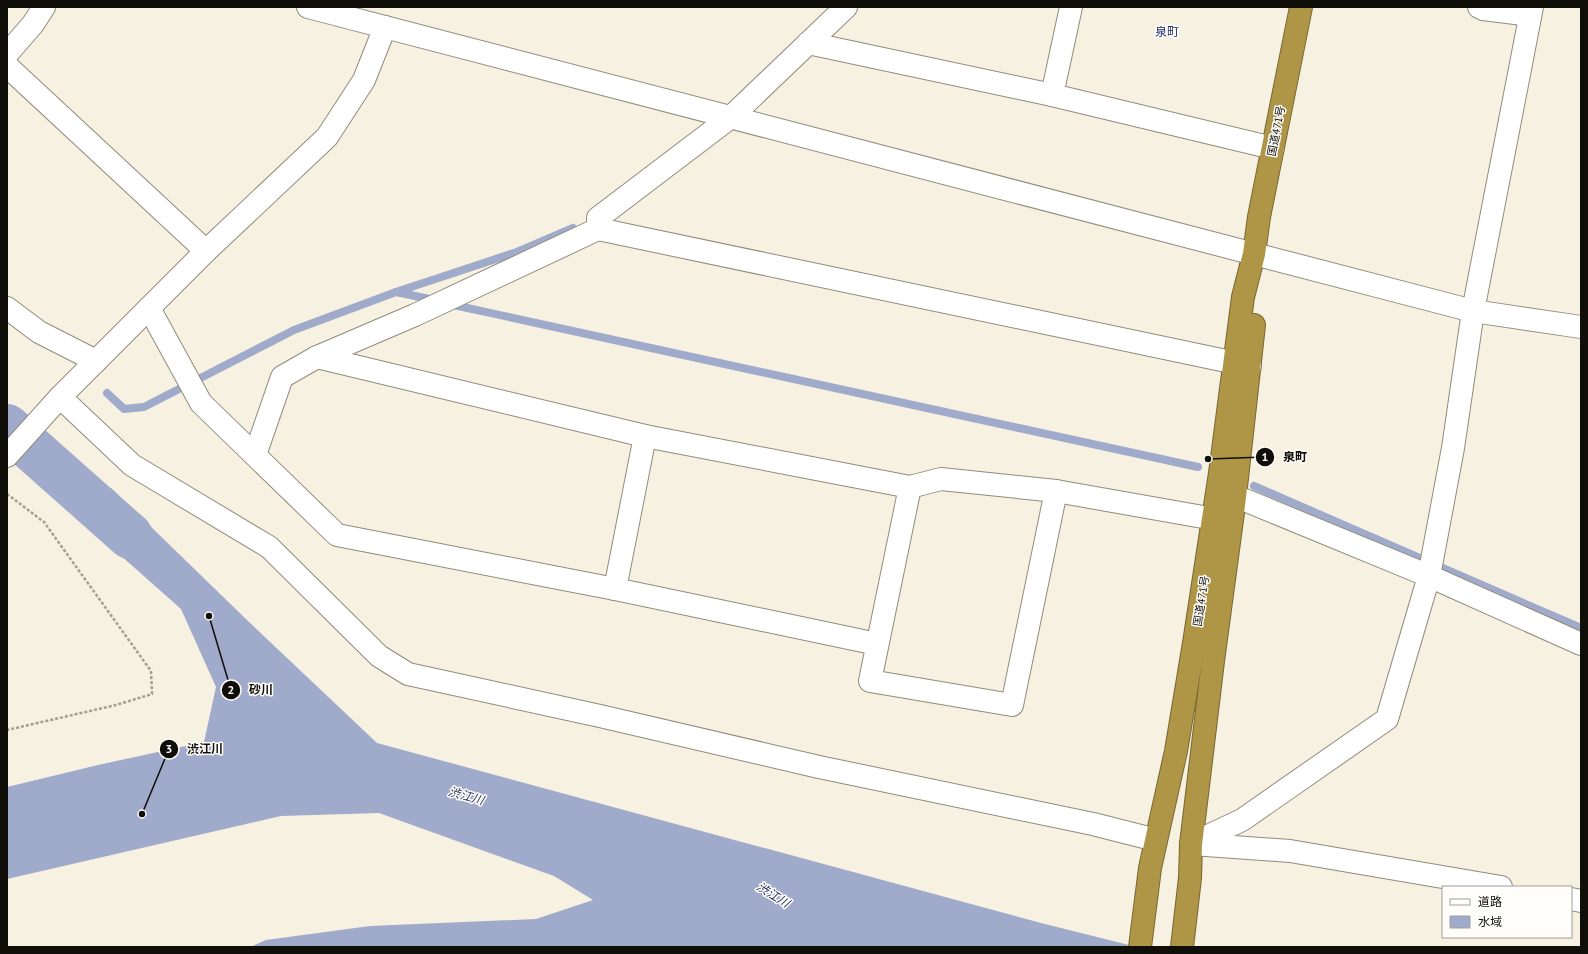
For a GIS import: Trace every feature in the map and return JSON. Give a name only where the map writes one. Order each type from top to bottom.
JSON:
[{"type":"highway","name":"国道471号","points":[[1182,947],[1190,878],[1191,844],[1222,520],[1242,365],[1257,301],[1254,254],[1300,7]]},
{"type":"highway","name":"国道471号","points":[[1140,947],[1150,868],[1176,751],[1222,520]]},
{"type":"street","points":[[7,54],[33,24],[44,7]]},
{"type":"street","points":[[308,7],[342,11],[385,27],[1473,311],[1581,327]]},
{"type":"street","points":[[598,229],[598,218],[731,117],[846,7]]},
{"type":"street","points":[[1052,95],[1071,7]]},
{"type":"street","points":[[1191,844],[1242,820],[1387,719],[1429,576],[1453,448],[1473,311],[1531,11],[1482,9],[1478,7]]},
{"type":"street","points":[[7,456],[60,397],[149,308],[327,137],[364,80],[385,27]]},
{"type":"street","points":[[808,43],[1052,95],[1273,148]]},
{"type":"street","points":[[7,66],[206,252]]},
{"type":"street","points":[[255,455],[282,377],[317,357],[415,315],[598,229],[1242,365]]},
{"type":"street","points":[[7,308],[39,332],[96,361]]},
{"type":"street","points":[[149,308],[201,402],[337,534],[615,589],[877,644]]},
{"type":"street","points":[[317,357],[645,436],[910,487],[941,479],[1056,491],[1222,520]]},
{"type":"street","points":[[60,397],[132,465],[269,547],[380,656],[408,674],[600,716],[819,767],[1093,824],[1156,840]]},
{"type":"street","points":[[615,589],[645,436]]},
{"type":"street","points":[[910,487],[870,681],[1012,705],[1056,491]]},
{"type":"street","points":[[1226,492],[1429,576],[1581,644]]},
{"type":"street","points":[[1191,844],[1290,851],[1495,886]]},
{"type":"path","points":[[7,494],[44,522],[151,671],[152,694],[116,705],[7,730]]},
{"type":"water","points":[[111,488],[249,622],[377,743],[1041,923],[1137,947],[250,947],[266,940],[370,926],[536,919],[593,900],[554,876],[379,813],[281,816],[7,879],[7,787],[204,742],[216,687],[181,609],[57,499]]},
{"type":"waterway","points":[[107,393],[124,409],[144,407],[294,330],[396,292],[517,252],[573,228]]},
{"type":"waterway","points":[[396,292],[434,300]]},
{"type":"waterway","points":[[449,304],[1198,467]]},
{"type":"waterway","points":[[7,427],[130,536]]},
{"type":"waterway","points":[[1254,486],[1581,628]]},
{"type":"place","name":"泉町","points":[[1208,459]]},
{"type":"place","name":"砂川","points":[[209,616]]},
{"type":"place","name":"渋江川","points":[[142,814]]},
{"type":"district","name":"泉町","points":[[1167,32]]}]
